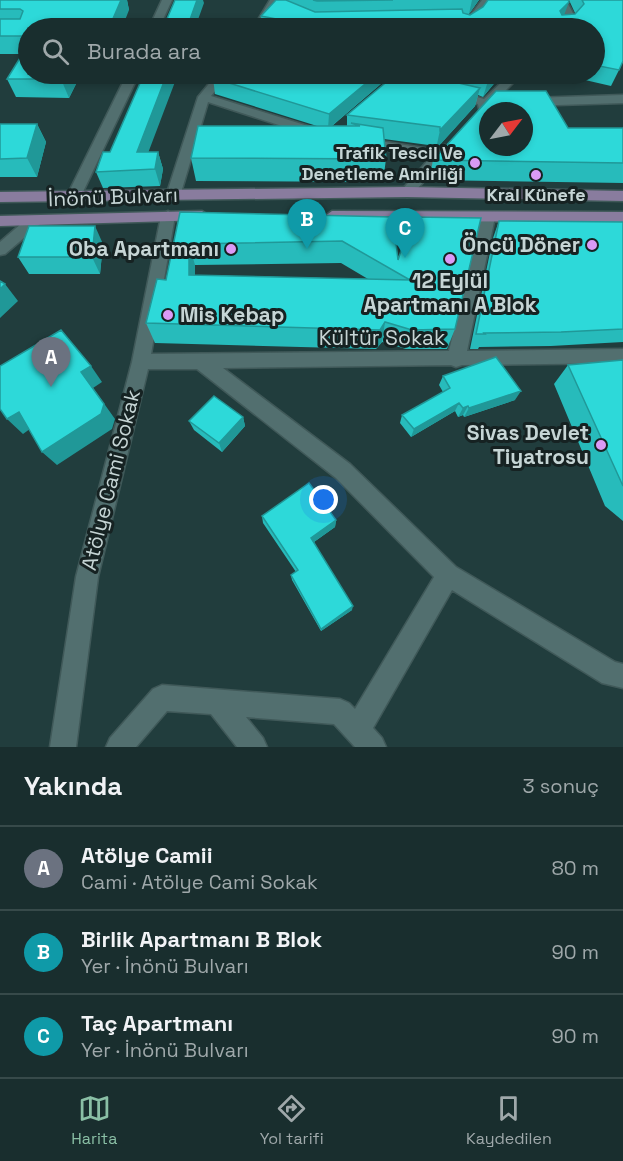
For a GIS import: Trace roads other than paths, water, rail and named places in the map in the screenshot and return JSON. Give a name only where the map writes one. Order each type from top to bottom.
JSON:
[{"type":"main road","name":"İnönü Bulvarı","points":[[0,221],[34,221],[171,206],[407,192],[623,196]]},
{"type":"main road","name":"İnönü Bulvarı","points":[[0,197],[74,196],[171,206],[216,216]]},
{"type":"main road","points":[[322,216],[623,217]]},
{"type":"street","points":[[159,18],[167,0]]},
{"type":"street","points":[[474,18],[487,0]]},
{"type":"street","points":[[561,0],[570,18]]},
{"type":"street","points":[[266,18],[278,4]]},
{"type":"street","points":[[74,196],[128,84]]},
{"type":"street","points":[[215,84],[204,97],[331,137]]},
{"type":"street","points":[[407,84],[483,102]]},
{"type":"street","points":[[488,102],[506,84]]},
{"type":"street","name":"Atölye Cami Sokak","points":[[63,747],[87,577],[141,362],[171,206],[204,97]]},
{"type":"street","points":[[521,102],[623,99]]},
{"type":"street","points":[[471,120],[479,112]]},
{"type":"street","points":[[407,192],[455,137]]},
{"type":"street","points":[[353,141],[439,155]]},
{"type":"street","points":[[456,360],[488,217]]},
{"type":"street","points":[[0,250],[34,221]]},
{"type":"street","name":"Kültür Sokak","points":[[141,362],[456,360],[623,356]]},
{"type":"street","points":[[200,362],[343,471],[448,575],[611,674],[623,676]]},
{"type":"street","points":[[118,747],[162,698],[340,712],[365,738],[448,575]]},
{"type":"street","points":[[218,703],[254,747]]},
{"type":"place","name":"Trafik Tescil Ve Denetleme Amirliği","points":[[475,163]]},
{"type":"place","name":"Kral Künefe","points":[[536,175]]},
{"type":"place","name":"Öncü Döner","points":[[592,245]]},
{"type":"place","name":"Oba Apartmanı","points":[[231,249]]},
{"type":"place","name":"Birlik Apartmanı B Blok","points":[[307,249]]},
{"type":"place","name":"Taç Apartmanı","points":[[405,258]]},
{"type":"place","name":"12 Eylül Apartmanı A Blok","points":[[450,259]]},
{"type":"place","name":"Mis Kebap","points":[[168,315]]},
{"type":"place","name":"Atölye Camii","points":[[51,387]]},
{"type":"place","name":"Sivas Devlet Tiyatrosu","points":[[601,445]]}]
